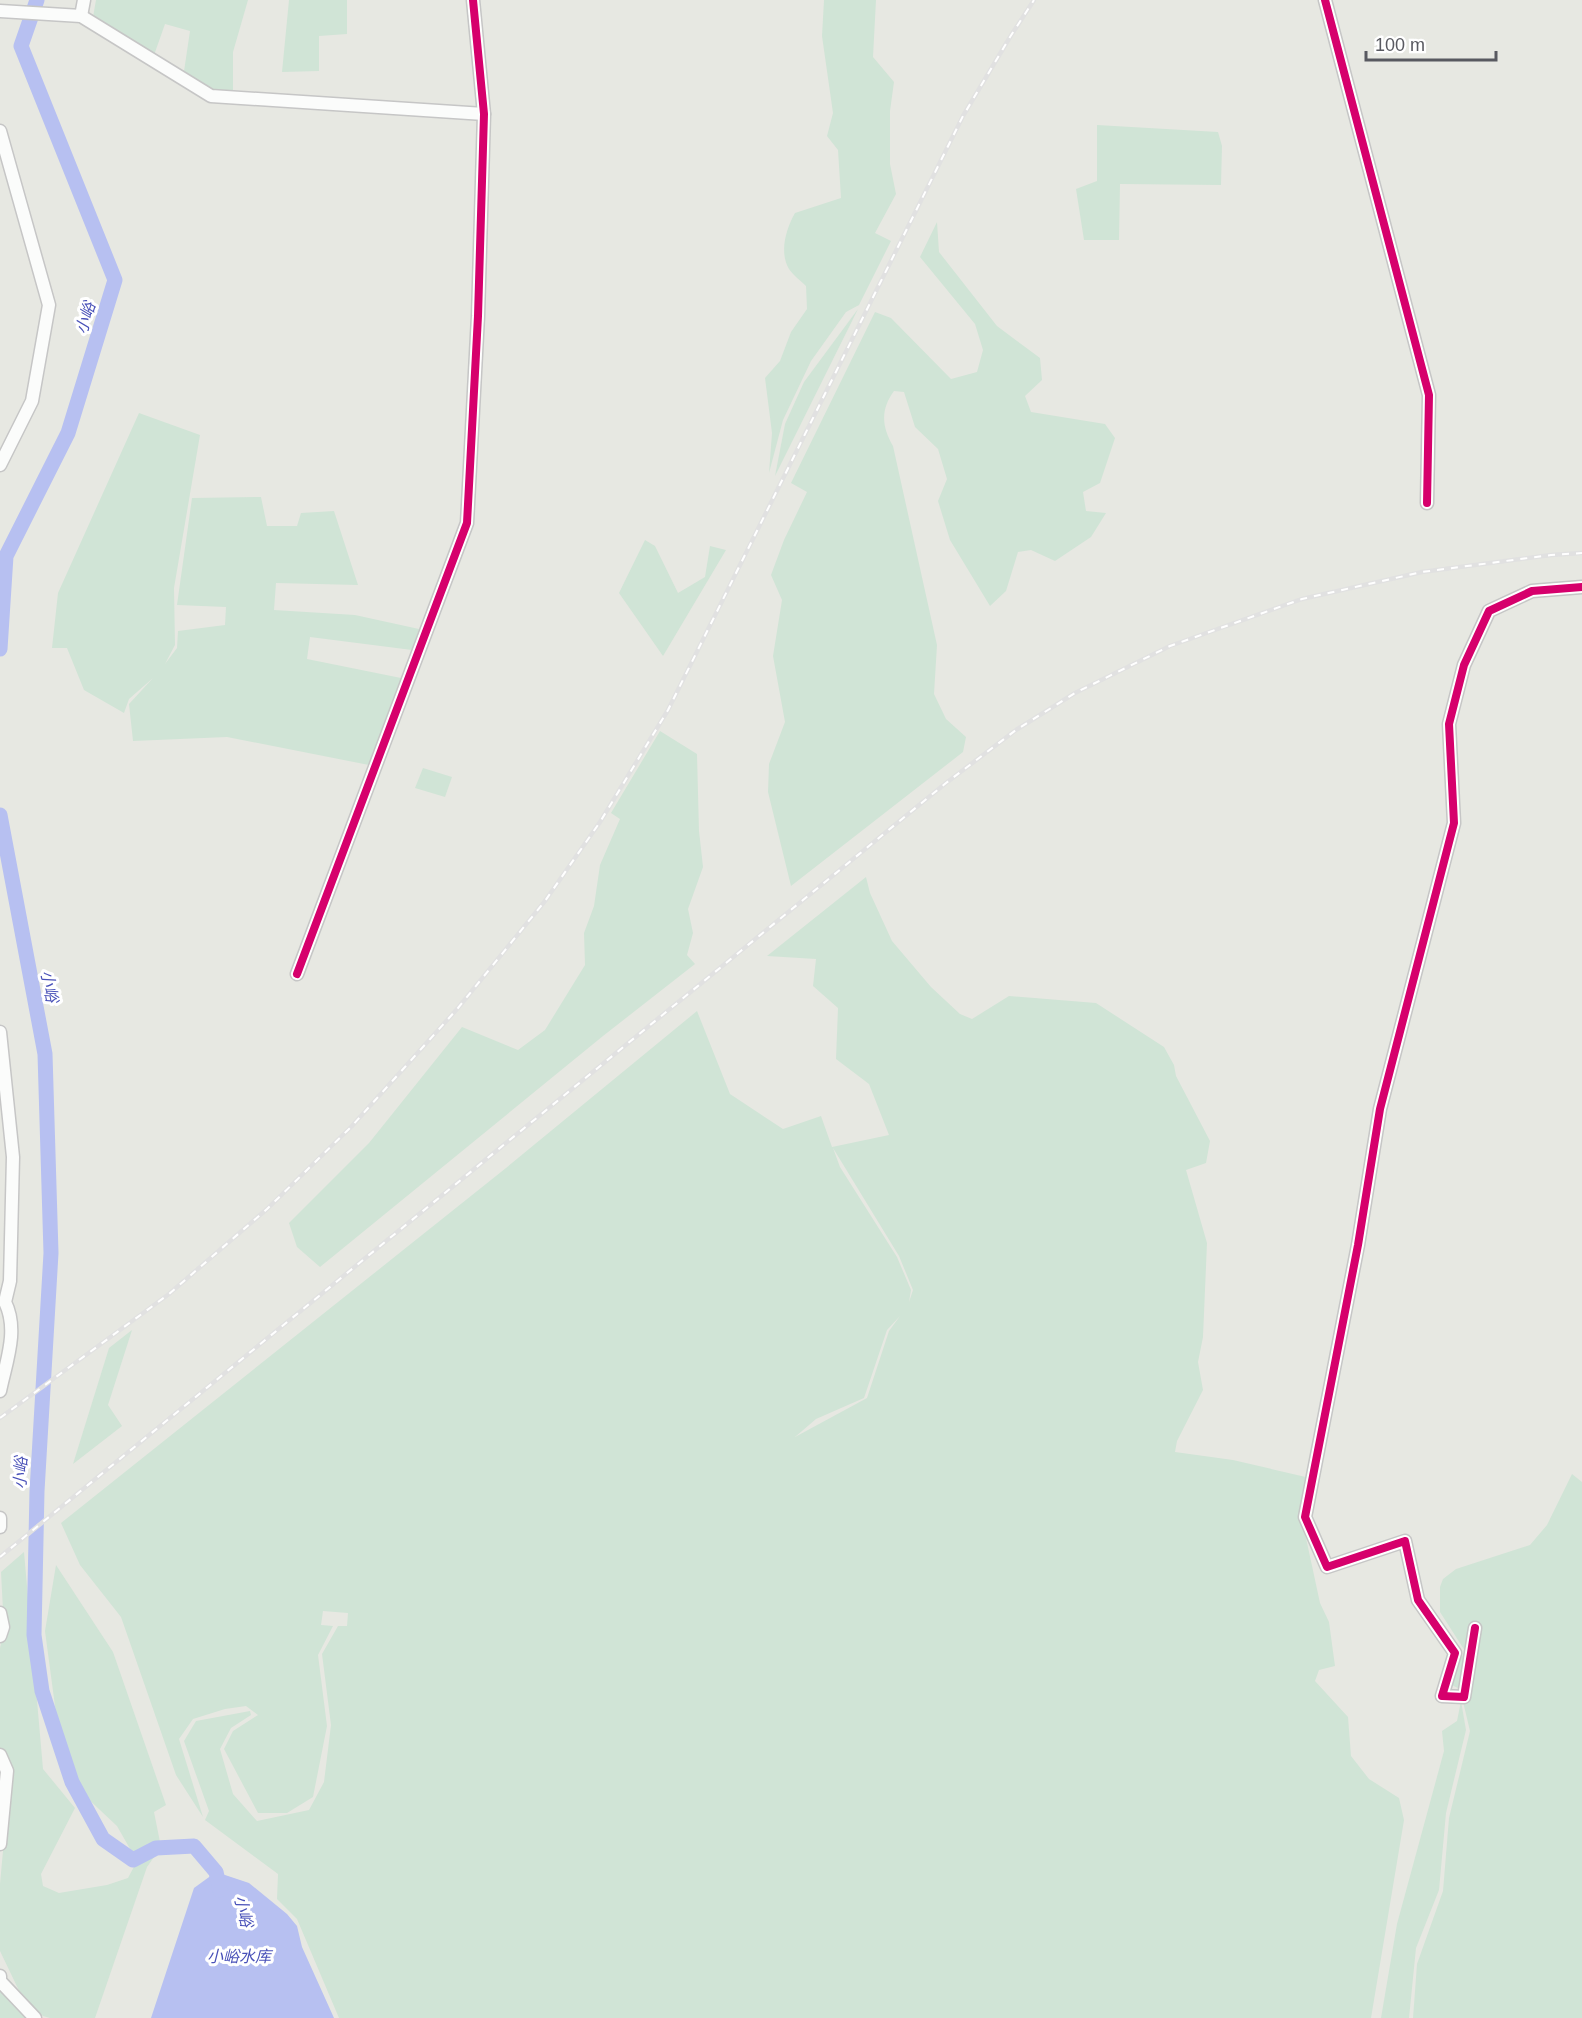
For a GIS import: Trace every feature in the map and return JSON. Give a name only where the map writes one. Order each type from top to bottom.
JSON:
[{"type":"street","points":[[81,16],[84,0]]},
{"type":"street","points":[[297,975],[467,523],[478,316],[484,114],[473,0]]},
{"type":"street","points":[[1324,0],[1429,395],[1427,503]]},
{"type":"street","points":[[0,11],[81,16],[211,96],[484,114]]},
{"type":"street","points":[[0,131],[48,305],[32,401],[0,465]]},
{"type":"street","points":[[1475,1628],[1464,1697],[1442,1696],[1455,1653],[1418,1600],[1405,1541],[1327,1567],[1305,1517],[1358,1245],[1380,1109],[1454,823],[1449,724],[1464,664],[1489,611],[1532,591],[1582,587]]},
{"type":"street","points":[[0,1032],[13,1157],[10,1281],[2,1300],[10,1314],[11,1343],[0,1390]]},
{"type":"street","points":[[0,1518],[0,1527]]},
{"type":"street","points":[[0,1613],[3,1627],[0,1636]]},
{"type":"street","points":[[0,1755],[7,1771],[0,1844]]},
{"type":"street","points":[[0,1976],[0,1981],[35,2018]]},
{"type":"green space","points":[[96,0],[248,0],[233,52],[233,98],[205,93],[183,78],[190,31],[165,24],[153,58],[93,17]]},
{"type":"green space","points":[[289,0],[347,0],[347,34],[319,36],[319,71],[282,72]]},
{"type":"green space","points":[[824,0],[876,0],[873,57],[894,82],[890,111],[890,164],[896,194],[875,233],[891,241],[859,305],[846,312],[811,361],[783,420],[769,473],[772,433],[765,378],[780,361],[791,332],[807,309],[806,286],[791,271],[784,255],[787,233],[795,213],[841,198],[838,150],[827,136],[833,113],[822,36]]},
{"type":"green space","points":[[1097,125],[1218,132],[1222,146],[1221,185],[1120,184],[1119,240],[1084,240],[1076,189],[1097,181]]},
{"type":"green space","points":[[937,222],[939,252],[997,326],[1040,358],[1042,380],[1025,396],[1031,412],[1105,424],[1115,438],[1100,483],[1083,492],[1086,511],[1106,513],[1091,537],[1055,561],[1031,550],[1018,552],[1006,591],[990,606],[950,540],[938,501],[947,479],[938,449],[915,427],[904,392],[894,391],[886,405],[884,418],[893,446],[937,645],[934,694],[946,719],[966,737],[963,752],[791,886],[768,792],[769,764],[785,722],[773,656],[782,600],[771,575],[784,540],[807,492],[791,483],[875,312],[891,318],[951,379],[977,372],[983,350],[975,324],[920,257]]},
{"type":"green space","points":[[858,309],[775,476],[785,424],[804,382]]},
{"type":"green space","points":[[139,413],[200,435],[174,588],[175,645],[165,664],[177,648],[178,631],[225,625],[226,607],[177,605],[192,498],[261,497],[267,526],[297,526],[301,513],[334,511],[358,585],[276,583],[274,610],[355,615],[419,629],[412,650],[310,637],[307,659],[401,678],[369,765],[227,737],[133,741],[129,704],[153,678],[129,699],[124,713],[84,690],[67,648],[52,648],[58,593]]},
{"type":"green space","points":[[645,540],[655,546],[678,593],[705,577],[710,546],[726,550],[663,656],[619,593]]},
{"type":"green space","points":[[660,731],[697,754],[699,831],[703,867],[688,909],[693,933],[687,955],[695,964],[603,1036],[320,1267],[297,1247],[289,1223],[369,1143],[462,1027],[518,1050],[545,1030],[585,965],[584,933],[594,906],[600,865],[620,819],[611,813]]},
{"type":"green space","points":[[423,768],[452,777],[445,797],[415,788]]},
{"type":"green space","points":[[866,877],[870,893],[892,941],[931,987],[960,1014],[972,1019],[1009,996],[1096,1003],[1164,1047],[1174,1065],[1176,1076],[1210,1141],[1206,1163],[1186,1170],[1207,1243],[1203,1337],[1198,1362],[1203,1390],[1177,1441],[1175,1452],[1233,1460],[1310,1478],[1303,1524],[1320,1603],[1329,1622],[1335,1666],[1319,1670],[1315,1681],[1348,1717],[1351,1756],[1369,1779],[1399,1798],[1404,1820],[1371,2018],[339,2018],[297,1919],[277,1899],[278,1874],[205,1820],[209,1811],[184,1741],[196,1721],[250,1711],[251,1715],[231,1728],[220,1749],[233,1794],[257,1821],[309,1810],[324,1782],[331,1725],[322,1654],[338,1626],[347,1626],[348,1613],[323,1611],[321,1625],[333,1626],[318,1655],[327,1726],[313,1797],[287,1813],[258,1813],[224,1749],[233,1731],[258,1715],[246,1706],[225,1709],[193,1719],[179,1739],[203,1817],[176,1775],[121,1617],[80,1565],[61,1523],[506,1168],[697,1011],[730,1094],[783,1129],[821,1116],[832,1147],[889,1135],[869,1084],[836,1059],[838,1008],[813,986],[816,959],[767,956]],"holes":[[[833,1148],[899,1256],[913,1290],[909,1302],[911,1290],[897,1257],[840,1167]],[[900,1316],[889,1331],[867,1398],[795,1437],[816,1419],[864,1398],[887,1330]]]},
{"type":"green space","points":[[132,1330],[108,1405],[122,1426],[73,1464],[109,1348]]},
{"type":"green space","points":[[1572,1474],[1582,1482],[1582,2018],[1413,2018],[1417,1964],[1443,1891],[1449,1818],[1470,1731],[1460,1689],[1443,1681],[1456,1667],[1465,1651],[1440,1612],[1440,1587],[1443,1579],[1456,1569],[1530,1545],[1547,1525]]},
{"type":"green space","points":[[24,1552],[43,1769],[75,1808],[41,1874],[43,1886],[59,1893],[107,1885],[128,1878],[137,1861],[117,1826],[83,1794],[59,1736],[45,1631],[56,1565],[113,1652],[166,1805],[154,1812],[161,1847],[147,1867],[95,2018],[43,2016],[23,1999],[0,1951],[0,1884],[10,1774],[0,1748],[0,1648],[4,1630],[1,1572]]},
{"type":"green space","points":[[1461,1701],[1466,1730],[1446,1813],[1439,1890],[1416,1948],[1409,2018],[1381,2018],[1397,1924],[1444,1751],[1442,1731],[1457,1721]]},
{"type":"green space","points":[[0,1973],[35,2018],[0,2018]]},
{"type":"water","name":"小峪水库","points":[[216,1872],[249,1883],[287,1914],[297,1926],[302,1947],[334,2018],[151,2018],[194,1888]]},
{"type":"waterway","name":"小峪","points":[[0,649],[6,556],[68,433],[115,280],[21,46],[37,0]]},
{"type":"waterway","name":"小峪","points":[[0,815],[45,1054],[51,1253],[37,1491],[34,1635],[42,1691],[72,1782],[103,1839],[133,1860],[156,1848],[194,1846],[216,1872],[220,1890]]},
{"type":"railway","points":[[0,1418],[169,1294],[267,1209],[351,1127],[458,1008],[545,901],[600,822],[668,710],[963,116],[1034,0]]},
{"type":"railway","points":[[0,1557],[946,783],[1016,730],[1075,693],[1170,646],[1302,599],[1422,572],[1582,553]]},
{"type":"cycle path","points":[[297,974],[467,523],[478,316],[484,114],[473,0]]},
{"type":"cycle path","points":[[1325,0],[1429,395],[1427,503]]},
{"type":"cycle path","points":[[1475,1628],[1464,1697],[1442,1696],[1455,1653],[1418,1600],[1405,1541],[1327,1567],[1305,1517],[1358,1245],[1380,1109],[1454,823],[1449,724],[1464,665],[1489,611],[1532,591],[1582,587]]}]
